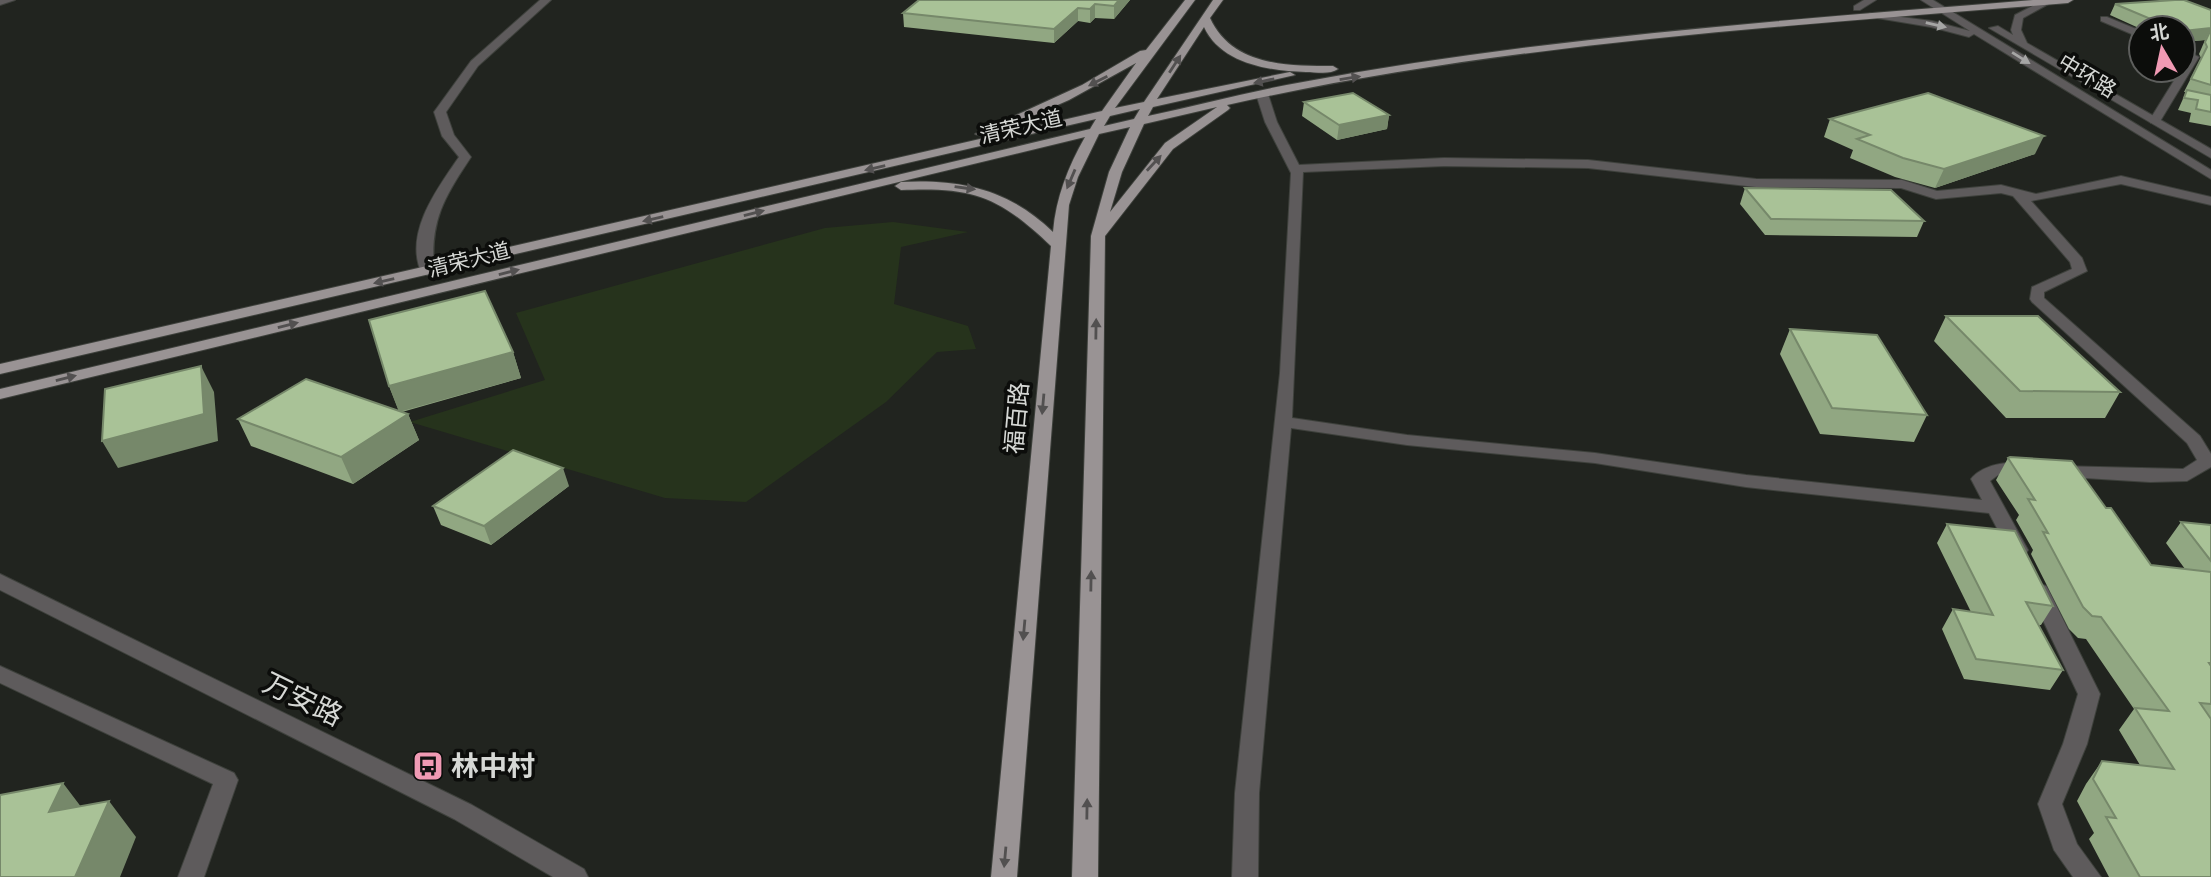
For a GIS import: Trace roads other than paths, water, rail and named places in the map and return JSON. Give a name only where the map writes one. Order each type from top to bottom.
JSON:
[{"type":"main road","name":"福百路","points":[[1004,877],[1056,243],[1069,178],[1106,113],[1190,0]]},
{"type":"main road","points":[[1085,877],[1098,236],[1106,196],[1139,121],[1218,0]]},
{"type":"main road","name":"清荣大道","points":[[0,369],[1106,113],[1334,69],[1479,47],[1679,23],[1939,3],[2068,0]]},
{"type":"main road","name":"清荣大道","points":[[0,394],[1260,94],[1480,57],[1691,31],[1870,16],[1939,3]]},
{"type":"main road","points":[[1205,18],[1214,37],[1237,54],[1265,64],[1297,69],[1334,69]]},
{"type":"main road","points":[[913,159],[1047,106],[1125,67],[1156,45]]},
{"type":"main road","points":[[1098,236],[1169,146],[1225,107],[1260,94]]},
{"type":"main road","points":[[849,190],[925,184],[971,187],[1010,203],[1035,220],[1056,243]]},
{"type":"street","points":[[0,2],[10,0]]},
{"type":"street","points":[[427,271],[424,250],[429,213],[465,157],[448,136],[440,112],[458,79],[475,60],[546,0]]},
{"type":"street","points":[[1857,8],[1871,0]]},
{"type":"street","points":[[2022,44],[2016,30],[2018,17],[2046,2]]},
{"type":"street","name":"中环路","points":[[1939,3],[1999,45],[2211,175]]},
{"type":"street","name":"中环路","points":[[1963,4],[2022,44],[2211,154]]},
{"type":"street","points":[[1870,16],[1932,24],[1999,45]]},
{"type":"street","points":[[2104,19],[2127,29]]},
{"type":"street","points":[[2155,121],[2177,84]]},
{"type":"street","points":[[1245,877],[1247,793],[1288,373],[1295,169],[1286,147],[1262,106],[1260,94]]},
{"type":"street","points":[[2171,94],[2184,97]]},
{"type":"street","points":[[1295,169],[1432,162],[1588,164],[1756,183],[1902,184],[1936,195],[2001,189],[2036,198],[2121,180],[2211,201]]},
{"type":"street","points":[[2017,193],[2077,261],[2080,271],[2037,290],[2037,299],[2194,440],[2207,462],[2187,475],[2150,477],[1994,469],[1980,480],[2089,694],[2075,744],[2050,804],[2067,850],[2088,877]]},
{"type":"street","points":[[1283,422],[1407,440],[1595,458],[1746,481],[1996,508]]},
{"type":"street","name":"万安路","points":[[0,581],[463,812],[575,877]]},
{"type":"street","points":[[0,674],[226,780],[191,877]]},
{"type":"place","name":"林中村","points":[[428,766]]}]
